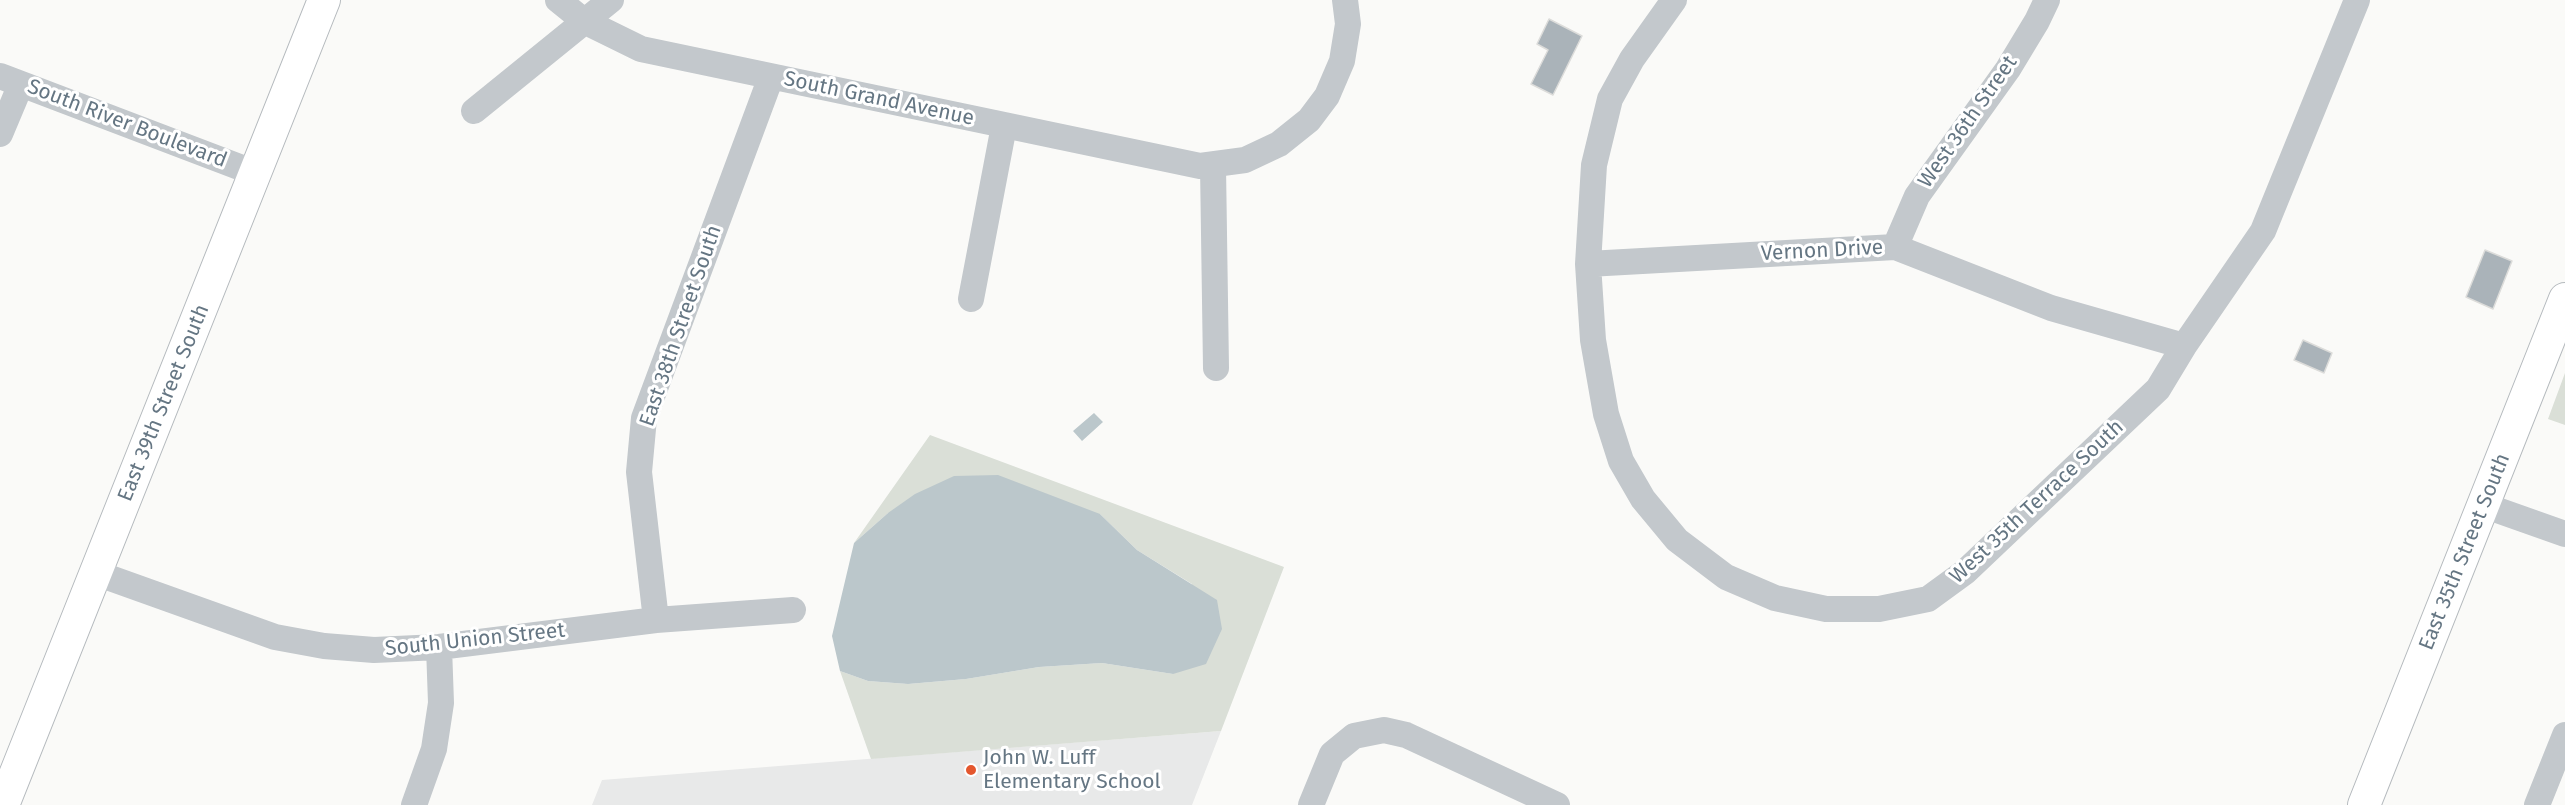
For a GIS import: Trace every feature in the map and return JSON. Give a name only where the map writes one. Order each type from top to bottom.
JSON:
[{"type":"main road","name":"East 39th Street South","points":[[3,805],[324,0]]},
{"type":"main road","name":"East 35th Street South","points":[[2364,805],[2565,299]]},
{"type":"street","name":"South Grand Avenue","points":[[558,0],[584,21],[640,49],[1200,166],[1245,160],[1280,144],[1309,120],[1327,96],[1342,61],[1348,24],[1345,0]]},
{"type":"street","points":[[474,111],[611,0]]},
{"type":"street","name":"West 35th Terrace South","points":[[1674,0],[1632,59],[1610,99],[1594,165],[1588,264],[1593,340],[1606,414],[1621,461],[1643,499],[1677,540],[1726,577],[1774,598],[1826,609],[1879,609],[1928,599],[1965,572],[2158,389],[2184,346],[2263,231],[2357,0]]},
{"type":"street","name":"West 36th Street","points":[[1895,247],[1917,196],[2008,69],[2037,21],[2046,0]]},
{"type":"street","name":"East 38th Street South","points":[[656,620],[639,472],[644,418],[771,77]]},
{"type":"street","name":"South River Boulevard","points":[[10,80],[255,173]]},
{"type":"street","points":[[0,134],[10,80]]},
{"type":"street","points":[[971,298],[1004,126]]},
{"type":"street","points":[[1213,166],[1216,368]]},
{"type":"street","name":"Vernon Drive","points":[[1588,264],[1895,247],[2051,308],[2184,346]]},
{"type":"street","points":[[2483,505],[2565,534]]},
{"type":"street","name":"South Union Street","points":[[96,573],[275,637],[324,646],[374,650],[439,647],[656,620],[793,610]]},
{"type":"street","points":[[414,805],[434,749],[441,703],[439,647]]},
{"type":"street","points":[[1311,805],[1332,754],[1354,736],[1384,730],[1406,735],[1557,805]]},
{"type":"street","points":[[2537,805],[2565,735]]},
{"type":"shaded area","points":[[2565,373],[2565,425],[2548,419]]},
{"type":"shaded area","points":[[1094,413],[1103,422],[1082,441],[1073,431]]},
{"type":"shaded area","points":[[930,435],[1284,567],[1221,731],[871,759],[840,671],[868,681],[908,684],[966,679],[1039,667],[1102,663],[1173,674],[1192,584],[1137,550],[1100,514],[888,513],[854,543]]},
{"type":"shaded area","points":[[998,475],[1100,514],[1137,550],[1217,600],[1222,629],[1206,664],[1173,674],[1102,663],[1039,667],[966,679],[908,684],[868,681],[840,671],[832,636],[854,543],[888,513],[915,494],[954,476]]},
{"type":"shaded area","name":"John W. Luff Elementary School","points":[[1221,731],[1192,805],[592,805],[602,780]]},
{"type":"building","points":[[1549,19],[1582,36],[1553,95],[1531,84],[1548,50],[1537,44]]},
{"type":"building","points":[[2485,250],[2512,261],[2493,309],[2466,297]]},
{"type":"building","points":[[2303,340],[2332,353],[2324,373],[2294,360]]},
{"type":"place","name":"John W. Luff Elementary School","points":[[971,770]]}]
